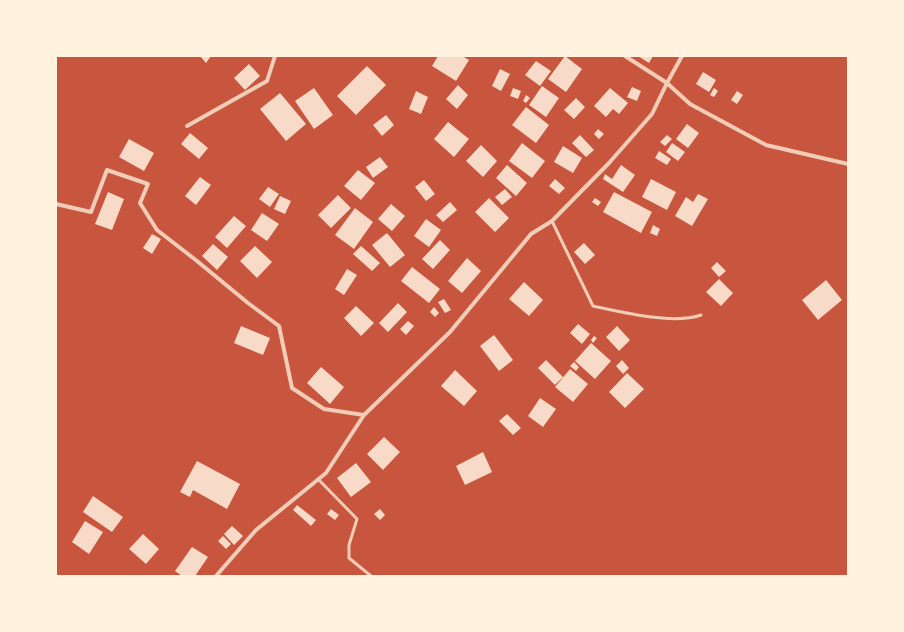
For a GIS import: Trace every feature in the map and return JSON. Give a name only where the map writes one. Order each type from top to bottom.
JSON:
[{"type":"street","points":[[187,126],[267,81],[275,56]]},
{"type":"street","points":[[625,56],[667,83],[690,104],[766,145],[848,164]]},
{"type":"street","points":[[216,576],[256,530],[326,473],[364,415],[450,332],[531,234],[552,220],[609,163],[652,114],[682,56]]},
{"type":"street","points":[[56,204],[90,212],[107,170],[148,184],[140,203],[157,230],[279,326],[292,388],[324,409],[364,415]]},
{"type":"lane","points":[[552,220],[593,306],[646,316],[693,318],[701,315]]},
{"type":"lane","points":[[318,479],[357,519],[349,545],[349,558],[371,576]]},
{"type":"building","points":[[200,56],[211,56],[206,63]]},
{"type":"building","points":[[438,56],[462,56],[469,60],[456,81],[432,66]]},
{"type":"building","points":[[565,56],[582,69],[566,92],[548,79]]},
{"type":"building","points":[[638,56],[653,56],[649,63]]},
{"type":"building","points":[[536,61],[551,71],[540,86],[525,75]]},
{"type":"building","points":[[249,64],[260,76],[245,90],[234,78]]},
{"type":"building","points":[[367,66],[386,85],[356,115],[337,96]]},
{"type":"building","points":[[500,69],[510,74],[501,91],[492,86]]},
{"type":"building","points":[[703,72],[716,80],[709,92],[696,84]]},
{"type":"building","points":[[458,85],[468,95],[457,109],[446,99]]},
{"type":"building","points":[[542,86],[559,98],[546,117],[529,105]]},
{"type":"building","points":[[632,87],[641,91],[637,101],[627,97]]},
{"type":"building","points":[[314,88],[333,115],[314,129],[295,101]]},
{"type":"building","points":[[513,88],[521,91],[518,99],[510,96]]},
{"type":"building","points":[[610,88],[628,103],[619,114],[613,109],[606,117],[594,106]]},
{"type":"building","points":[[714,88],[718,91],[714,97],[710,95]]},
{"type":"building","points":[[416,91],[428,97],[421,114],[409,109]]},
{"type":"building","points":[[737,91],[743,95],[737,104],[731,100]]},
{"type":"building","points":[[280,93],[306,124],[286,141],[260,109]]},
{"type":"building","points":[[526,95],[530,98],[526,103],[523,101]]},
{"type":"building","points":[[576,98],[585,107],[574,119],[564,110]]},
{"type":"building","points":[[526,107],[549,125],[536,143],[512,125]]},
{"type":"building","points":[[386,115],[394,125],[382,136],[373,125]]},
{"type":"building","points":[[448,122],[469,139],[454,157],[434,139]]},
{"type":"building","points":[[687,124],[699,133],[688,148],[676,139]]},
{"type":"building","points":[[598,129],[604,134],[599,139],[594,134]]},
{"type":"building","points":[[190,133],[208,148],[199,159],[181,144]]},
{"type":"building","points":[[580,135],[594,150],[586,157],[572,143]]},
{"type":"building","points":[[667,135],[672,139],[665,146],[660,142]]},
{"type":"building","points":[[129,139],[154,153],[144,171],[119,157]]},
{"type":"building","points":[[522,143],[545,161],[532,178],[509,161]]},
{"type":"building","points":[[672,143],[685,152],[678,161],[666,152]]},
{"type":"building","points":[[481,145],[497,161],[483,177],[466,161]]},
{"type":"building","points":[[563,146],[582,158],[573,173],[554,162]]},
{"type":"building","points":[[659,151],[671,159],[667,165],[655,158]]},
{"type":"building","points":[[380,157],[388,167],[373,178],[366,167]]},
{"type":"building","points":[[507,165],[527,183],[516,196],[496,178]]},
{"type":"building","points":[[621,165],[635,175],[623,192],[603,179],[605,174],[612,179]]},
{"type":"building","points":[[358,170],[375,183],[361,200],[344,186]]},
{"type":"building","points":[[200,177],[211,185],[196,205],[185,196]]},
{"type":"building","points":[[555,179],[565,188],[559,194],[549,186]]},
{"type":"building","points":[[651,179],[676,192],[667,210],[642,197]]},
{"type":"building","points":[[424,180],[435,194],[426,201],[415,187]]},
{"type":"building","points":[[268,187],[279,194],[270,207],[259,199]]},
{"type":"building","points":[[505,189],[512,197],[502,205],[495,197]]},
{"type":"building","points":[[108,192],[124,199],[112,230],[95,224]]},
{"type":"building","points":[[614,192],[652,212],[641,233],[603,212]]},
{"type":"building","points":[[698,194],[708,199],[692,226],[675,216],[686,197],[693,202]]},
{"type":"building","points":[[338,195],[351,208],[331,228],[318,215]]},
{"type":"building","points":[[280,196],[291,201],[285,214],[274,209]]},
{"type":"building","points":[[489,198],[509,218],[495,232],[475,212]]},
{"type":"building","points":[[595,198],[601,202],[598,206],[592,202]]},
{"type":"building","points":[[450,202],[457,210],[443,222],[436,215]]},
{"type":"building","points":[[391,204],[405,216],[392,231],[378,219]]},
{"type":"building","points":[[355,208],[373,222],[354,249],[335,235]]},
{"type":"building","points":[[262,213],[279,224],[267,241],[251,230]]},
{"type":"building","points":[[234,216],[246,226],[227,248],[215,237]]},
{"type":"building","points":[[426,219],[441,230],[429,247],[414,236]]},
{"type":"building","points":[[653,225],[660,229],[657,236],[650,233]]},
{"type":"building","points":[[387,233],[405,255],[390,267],[372,245]]},
{"type":"building","points":[[152,234],[161,239],[152,254],[143,248]]},
{"type":"building","points":[[440,240],[450,250],[433,269],[422,259]]},
{"type":"building","points":[[584,243],[595,255],[585,264],[574,252]]},
{"type":"building","points":[[213,244],[228,257],[217,270],[202,256]]},
{"type":"building","points":[[255,246],[272,262],[257,278],[240,261]]},
{"type":"building","points":[[361,246],[380,263],[372,271],[353,254]]},
{"type":"building","points":[[467,258],[481,271],[462,293],[448,281]]},
{"type":"building","points":[[717,262],[726,271],[719,277],[711,268]]},
{"type":"building","points":[[412,267],[440,289],[429,303],[401,281]]},
{"type":"building","points":[[347,269],[357,275],[344,295],[335,289]]},
{"type":"building","points":[[719,279],[733,293],[721,306],[706,292]]},
{"type":"building","points":[[826,280],[842,300],[818,320],[802,300]]},
{"type":"building","points":[[524,282],[543,300],[529,316],[509,299]]},
{"type":"building","points":[[444,299],[451,310],[445,313],[438,302]]},
{"type":"building","points":[[398,303],[407,312],[388,332],[379,323]]},
{"type":"building","points":[[356,306],[374,323],[361,336],[344,318]]},
{"type":"building","points":[[434,307],[439,313],[435,317],[430,312]]},
{"type":"building","points":[[408,321],[414,326],[406,335],[400,329]]},
{"type":"building","points":[[578,324],[590,334],[582,344],[570,333]]},
{"type":"building","points":[[241,326],[270,338],[263,355],[234,343]]},
{"type":"building","points":[[617,326],[630,340],[619,351],[606,337]]},
{"type":"building","points":[[494,335],[513,360],[499,371],[480,346]]},
{"type":"building","points":[[594,336],[597,338],[593,343],[591,340]]},
{"type":"building","points":[[591,343],[611,361],[595,379],[575,361]]},
{"type":"building","points":[[546,360],[563,377],[555,385],[538,368]]},
{"type":"building","points":[[622,360],[629,368],[623,374],[616,366]]},
{"type":"building","points":[[574,362],[579,367],[576,371],[570,366]]},
{"type":"building","points":[[321,367],[344,387],[330,404],[307,383]]},
{"type":"building","points":[[570,369],[588,384],[573,402],[555,387]]},
{"type":"building","points":[[455,370],[477,391],[464,406],[441,386]]},
{"type":"building","points":[[627,373],[644,389],[625,408],[609,392]]},
{"type":"building","points":[[540,398],[556,409],[543,427],[528,416]]},
{"type":"building","points":[[507,414],[521,428],[513,435],[499,421]]},
{"type":"building","points":[[384,437],[400,452],[383,470],[367,454]]},
{"type":"building","points":[[483,452],[492,472],[465,485],[456,466]]},
{"type":"building","points":[[197,461],[240,484],[227,509],[193,490],[190,497],[180,492]]},
{"type":"building","points":[[356,463],[371,482],[351,497],[337,478]]},
{"type":"building","points":[[93,496],[123,517],[112,532],[83,512]]},
{"type":"building","points":[[297,505],[316,520],[311,526],[293,510]]},
{"type":"building","points":[[331,509],[339,515],[335,520],[327,514]]},
{"type":"building","points":[[380,509],[385,515],[380,520],[374,514]]},
{"type":"building","points":[[85,521],[103,532],[89,554],[72,542]]},
{"type":"building","points":[[232,526],[243,536],[234,545],[224,534]]},
{"type":"building","points":[[143,534],[159,549],[146,564],[129,549]]},
{"type":"building","points":[[223,536],[231,544],[226,549],[218,541]]},
{"type":"building","points":[[192,547],[208,557],[195,576],[182,576],[175,571]]}]
